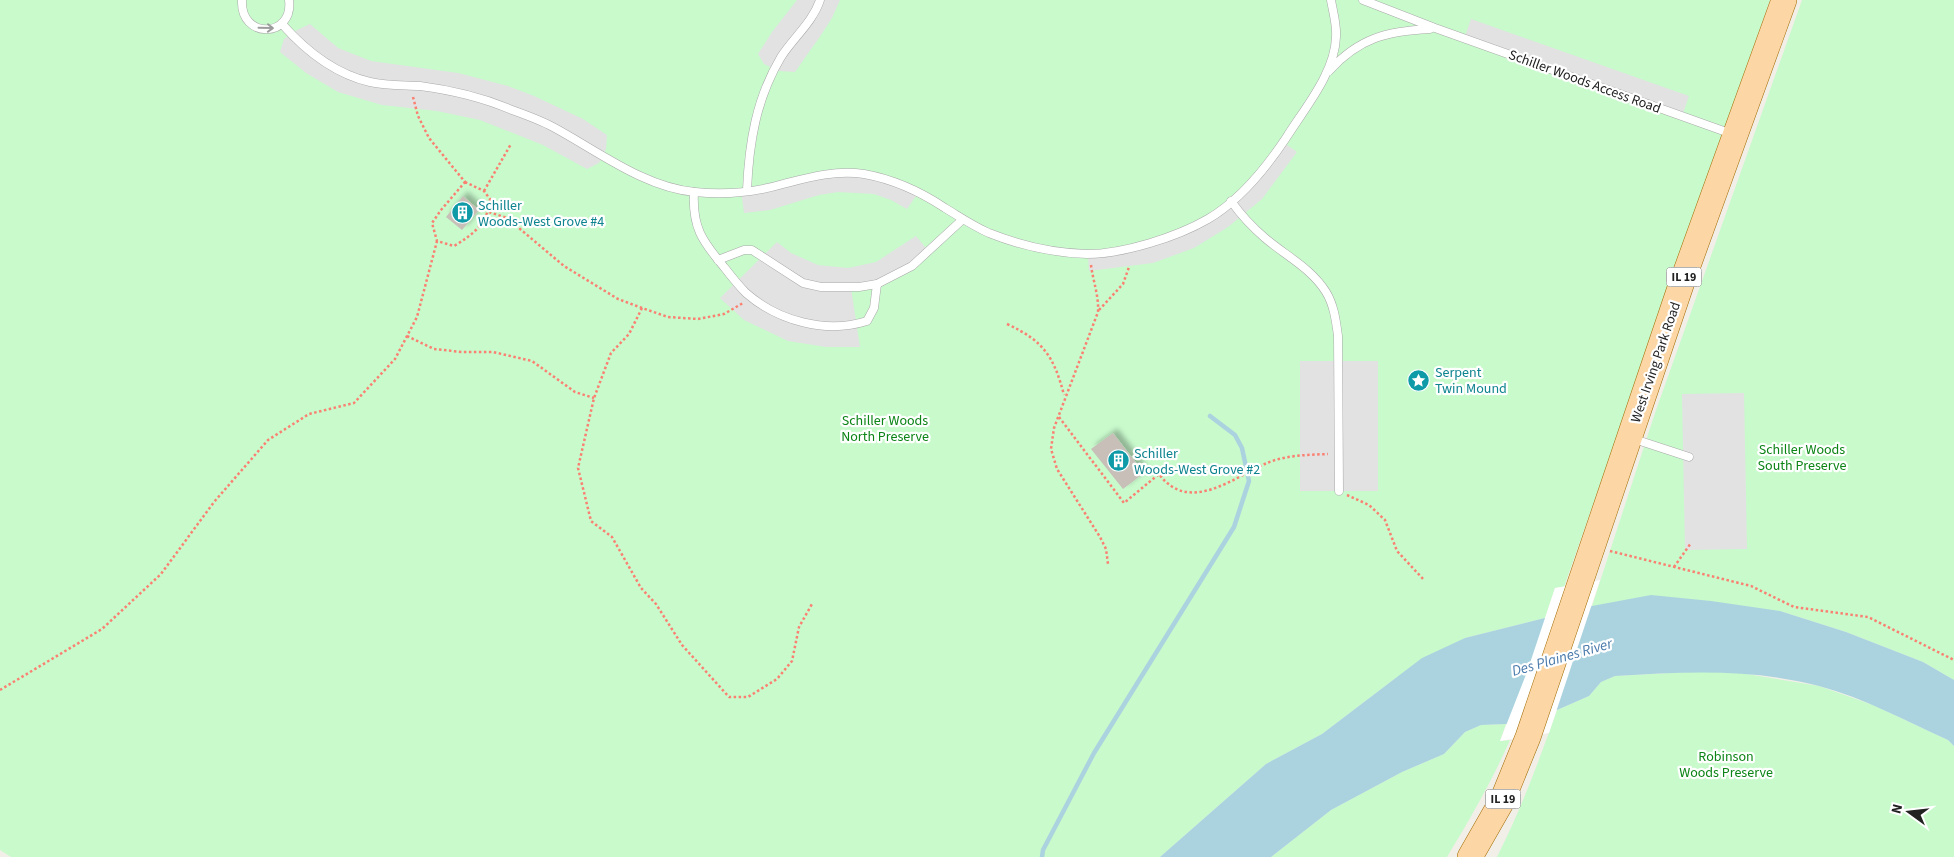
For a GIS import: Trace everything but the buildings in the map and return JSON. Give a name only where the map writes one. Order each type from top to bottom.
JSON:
[{"type":"main road","name":"West Irving Park Road","points":[[1470,857],[1502,801],[1528,737],[1629,437],[1734,135],[1784,0]]},
{"type":"lane","points":[[242,0],[245,19],[252,26],[261,30],[270,30],[282,24],[289,11],[289,0]]},
{"type":"lane","points":[[747,190],[751,135],[758,107],[782,56],[803,28],[820,0]]},
{"type":"lane","name":"Schiller Woods Access Road","points":[[1326,75],[1333,56],[1336,38],[1331,0]]},
{"type":"lane","name":"Schiller Woods Access Road","points":[[1363,0],[1434,28],[1734,135]]},
{"type":"lane","name":"Schiller Woods Access Road","points":[[282,24],[305,48],[336,68],[369,82],[438,89],[508,108],[551,126],[642,176],[661,184],[694,192],[747,190],[768,188],[831,173],[862,174],[881,178],[910,189],[988,233],[1019,243],[1051,250],[1090,254],[1173,236],[1210,218],[1231,202],[1261,170],[1278,149],[1326,75],[1340,59],[1371,40],[1387,33],[1434,28]]},
{"type":"lane","points":[[694,192],[693,207],[698,231],[703,242],[736,282],[753,297],[783,315],[815,325],[848,326],[867,321],[874,308],[877,284]]},
{"type":"lane","points":[[1231,202],[1242,216],[1266,239],[1316,278],[1327,294],[1335,314],[1338,336],[1339,491]]},
{"type":"lane","points":[[718,260],[744,250],[752,250],[803,283],[821,287],[840,288],[877,284],[912,266],[962,220]]},
{"type":"lane","points":[[1629,437],[1689,457]]},
{"type":"path","points":[[410,86],[418,116],[429,138],[465,182],[484,191],[490,199],[489,212],[472,235],[454,246],[437,241]]},
{"type":"path","points":[[484,191],[511,144]]},
{"type":"path","points":[[0,690],[102,629],[161,574],[214,502],[268,440],[309,414],[354,403],[396,358],[417,316],[437,241],[432,224],[441,210],[465,182]]},
{"type":"path","points":[[489,212],[507,218],[564,266],[618,299],[668,317],[698,319],[724,314],[753,297]]},
{"type":"path","points":[[1090,254],[1092,278],[1099,302],[1098,312],[1065,396],[1051,438],[1053,457],[1057,469],[1100,537],[1106,549],[1108,564]]},
{"type":"path","points":[[1098,312],[1123,284],[1129,267]]},
{"type":"path","points":[[642,308],[629,334],[611,353],[594,398],[578,468],[591,521],[612,537],[642,588],[656,604],[682,645],[729,697],[748,697],[777,679],[792,661],[799,627],[812,604]]},
{"type":"path","points":[[1007,324],[1024,332],[1041,345],[1056,369],[1065,396]]},
{"type":"path","points":[[407,336],[434,350],[493,352],[532,361],[574,392],[594,398]]},
{"type":"path","points":[[1059,417],[1124,503],[1160,474],[1171,486],[1177,489],[1198,492],[1211,491],[1221,488],[1268,463],[1296,455],[1339,454]]},
{"type":"path","points":[[1339,491],[1369,505],[1385,520],[1396,551],[1424,580]]},
{"type":"path","points":[[1674,568],[1691,544]]},
{"type":"path","points":[[1610,551],[1750,586],[1794,607],[1868,617],[1954,660]]},
{"type":"green space","name":"Schiller Woods North Preserve","points":[[0,0],[1770,0],[1564,587],[1555,588],[1545,618],[1465,638],[1393,680],[1322,734],[1266,764],[1160,857],[11,857],[0,850]]},
{"type":"green space","name":"Schiller Woods South Preserve","points":[[1802,0],[1954,0],[1954,680],[1923,662],[1846,632],[1780,611],[1592,606],[1655,413]]},
{"type":"green space","name":"Robinson Woods Preserve","points":[[1688,672],[1735,672],[1819,686],[1873,705],[1948,740],[1954,746],[1954,857],[1497,857],[1529,785],[1557,710],[1589,696],[1601,682],[1615,676]]},
{"type":"green space","points":[[1506,724],[1500,741],[1510,740],[1480,800],[1447,857],[1271,857],[1331,810],[1402,772],[1444,754],[1465,732],[1481,725]]},
{"type":"shaded area","points":[[797,0],[840,0],[832,18],[795,72],[779,71],[764,64],[758,54],[772,32]]},
{"type":"shaded area","points":[[1471,19],[1689,96],[1682,116],[1464,39]]},
{"type":"shaded area","points":[[310,24],[338,48],[371,61],[458,73],[508,86],[534,96],[583,119],[607,135],[606,149],[599,163],[587,169],[543,145],[480,120],[437,111],[382,105],[338,92],[306,73],[280,52],[284,39]]},
{"type":"shaded area","points":[[1283,142],[1297,152],[1262,199],[1228,227],[1194,248],[1153,263],[1089,271],[1088,254],[1173,236],[1231,201]]},
{"type":"shaded area","points":[[862,174],[918,193],[907,209],[891,200],[874,194],[838,192],[819,195],[770,210],[744,213],[741,191],[800,179]]},
{"type":"shaded area","points":[[916,236],[929,252],[894,277],[851,288],[860,347],[826,347],[788,341],[744,320],[720,298],[777,242],[791,253],[818,265],[848,268],[876,262]]},
{"type":"shaded area","points":[[1300,361],[1378,361],[1378,491],[1300,491]]},
{"type":"shaded area","points":[[1744,393],[1747,549],[1685,550],[1682,394]]},
{"type":"water","name":"Des Plaines River","points":[[1651,595],[1780,611],[1846,632],[1923,662],[1954,680],[1954,746],[1948,740],[1869,703],[1836,691],[1793,680],[1768,676],[1717,673],[1615,676],[1601,682],[1589,696],[1557,710],[1506,724],[1481,725],[1465,732],[1444,754],[1402,772],[1331,810],[1271,857],[1160,857],[1266,764],[1322,734],[1422,658],[1465,638],[1592,606]]},
{"type":"pier","points":[[1600,580],[1549,733],[1500,741],[1527,672],[1555,588]]},
{"type":"waterway","points":[[1042,857],[1043,850],[1094,753],[1234,527],[1249,481],[1242,448],[1235,435],[1210,416]]},
{"type":"place","name":"Schiller Woods-West Grove #4","points":[[462,213]]},
{"type":"place","name":"Serpent Twin Mound","points":[[1419,380]]},
{"type":"place","name":"Schiller Woods-West Grove #2","points":[[1118,461]]}]
